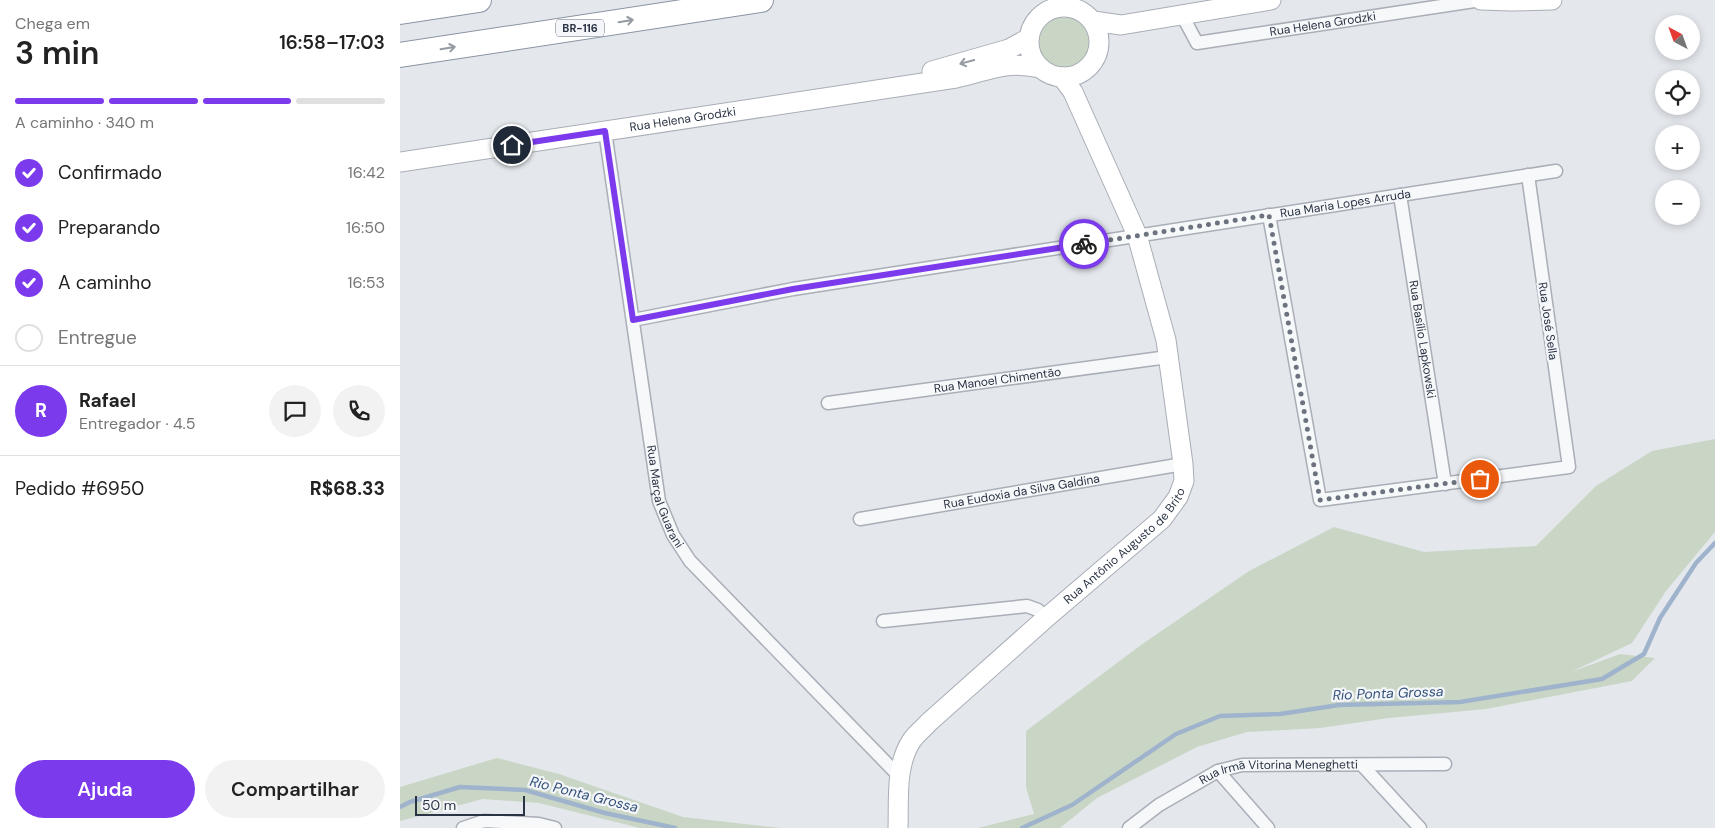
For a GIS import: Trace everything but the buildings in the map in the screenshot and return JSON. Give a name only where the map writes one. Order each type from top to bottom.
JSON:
[{"type":"highway","points":[[400,12],[479,0]]},
{"type":"highway","name":"BR-116","points":[[400,55],[761,0]]},
{"type":"street","points":[[1093,21],[1121,25],[1271,0]]},
{"type":"street","points":[[1481,0],[1552,0]]},
{"type":"street","name":"Rua Helena Grodzki","points":[[1182,15],[1197,44],[1481,0]]},
{"type":"street","points":[[1050,4],[1077,8],[1086,13],[1093,21],[1097,28],[1100,43],[1098,54],[1085,71],[1070,82],[1040,68],[1031,54],[1028,38],[1036,19],[1050,4]]},
{"type":"street","points":[[1100,43],[1121,25]]},
{"type":"street","name":"Rua Helena Grodzki","points":[[848,94],[998,53],[1028,38]]},
{"type":"street","name":"Rua Helena Grodzki","points":[[400,162],[956,78],[1003,65],[1015,64],[1040,68]]},
{"type":"street","name":"Rua Antônio Augusto de Brito","points":[[898,828],[899,776],[905,753],[912,740],[928,723],[1046,618],[1162,519],[1178,497],[1184,481],[1166,340],[1137,235],[1070,82]]},
{"type":"street","name":"Rua Marçal Guarani","points":[[605,131],[659,501],[673,534],[690,560],[899,776]]},
{"type":"street","name":"Rua Maria Lopes Arruda","points":[[633,320],[793,289],[1556,171]]},
{"type":"street","name":"Rua José Sella","points":[[1445,484],[1569,467],[1528,175]]},
{"type":"street","name":"Rua Basílio Lapkowski","points":[[1400,195],[1445,484]]},
{"type":"street","points":[[1269,215],[1320,500],[1445,484]]},
{"type":"street","name":"Rua Manoel Chimentão","points":[[828,402],[1168,357]]},
{"type":"street","name":"Rua Eudoxia da Silva Galdina","points":[[860,519],[1183,464]]},
{"type":"street","points":[[883,621],[1027,606],[1038,610],[1046,618]]},
{"type":"street","name":"Rua Irmã Vitorina Meneghetti","points":[[1129,828],[1159,805],[1218,771],[1242,766],[1445,764]]},
{"type":"street","points":[[1362,765],[1420,828]]},
{"type":"street","points":[[1218,771],[1268,828]]},
{"type":"street","points":[[463,828],[484,821],[554,828]]},
{"type":"green space","points":[[1057,14],[1069,14],[1083,22],[1091,36],[1089,53],[1083,62],[1069,70],[1057,70],[1047,65],[1040,58],[1035,48],[1035,36],[1040,26],[1047,19]]},
{"type":"green space","points":[[1715,439],[1715,532],[1666,591],[1632,643],[1571,672],[1620,654],[1655,658],[1632,681],[1486,709],[1389,718],[1320,728],[1247,732],[1197,747],[1097,798],[1060,828],[978,828],[1034,814],[1026,787],[1026,731],[1141,645],[1249,571],[1334,527],[1424,552],[1536,546],[1596,486],[1652,451]]},
{"type":"green space","points":[[497,758],[559,774],[683,817],[780,828],[640,828],[539,803],[483,799],[400,821],[400,787]]},
{"type":"waterway","name":"Rio Ponta Grossa","points":[[1022,828],[1072,805],[1176,734],[1220,716],[1280,714],[1339,705],[1460,702],[1602,679],[1644,654],[1660,618],[1696,563],[1715,543]]},
{"type":"waterway","name":"Rio Ponta Grossa","points":[[400,807],[410,802],[460,787],[525,790],[605,813],[675,828]]},
{"type":"way so far","points":[[1084,244],[1269,215],[1320,500],[1480,479]]},
{"type":"route","points":[[512,145],[605,131],[633,320],[793,289],[1084,244]]}]
